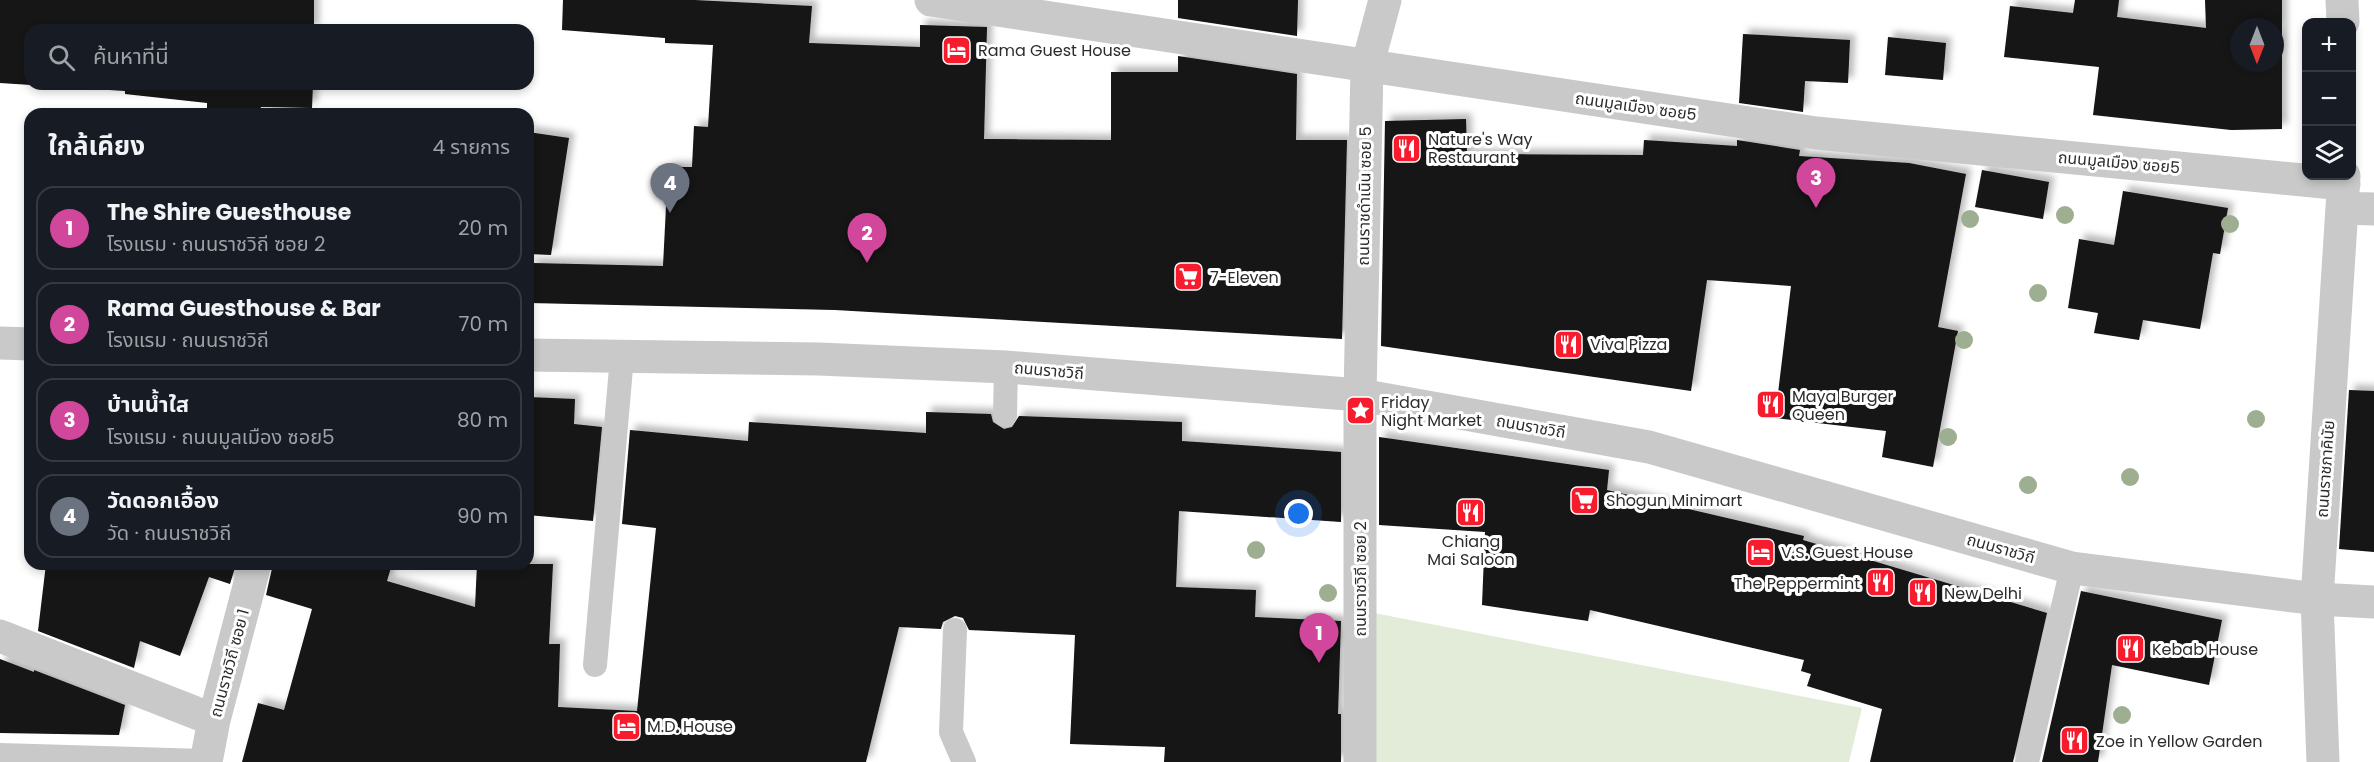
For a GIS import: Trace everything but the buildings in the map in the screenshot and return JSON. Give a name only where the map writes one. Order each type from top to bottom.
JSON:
[{"type":"street","name":"ถนนมูลเมือง ซอย5","points":[[932,0],[1816,133],[2343,189],[2374,209]]},
{"type":"street","name":"ถนนราชดำเนิน ซอย 5","points":[[1360,395],[1367,67],[1385,0]]},
{"type":"street","points":[[2342,0],[2343,18]]},
{"type":"street","name":"ถนนราชภาคินัย","points":[[2323,762],[2317,598],[2343,189]]},
{"type":"street","points":[[0,343],[24,344]]},
{"type":"street","name":"ถนนราชวิถี","points":[[534,355],[819,359],[1006,367],[1360,395],[1649,447],[2072,568],[2317,598],[2374,602]]},
{"type":"street","name":"ถนนราชวิถี ซอย 2","points":[[1360,395],[1360,762]]},
{"type":"street","name":"ถนนราชวิถี ซอย 1","points":[[206,761],[214,720],[253,570]]},
{"type":"street","points":[[0,636],[214,720]]},
{"type":"lane","points":[[595,665],[622,357]]},
{"type":"lane","points":[[1005,415],[1006,367]]},
{"type":"lane","points":[[2027,762],[2072,568]]},
{"type":"lane","points":[[955,630],[951,732],[964,762]]},
{"type":"lane","points":[[0,755],[206,761]]},
{"type":"green space","points":[[1369,612],[1862,708],[1849,762],[1368,762]]},
{"type":"place","name":"Rama Guest House","points":[[957,50]]},
{"type":"place","name":"Nature's Way Restaurant","points":[[1407,148]]},
{"type":"place","name":"บ้านน้ำใส","points":[[1816,208]]},
{"type":"place","name":"วัดดอกเอื้อง","points":[[670,213]]},
{"type":"place","name":"Rama Guesthouse & Bar","points":[[867,263]]},
{"type":"place","name":"7-Eleven","points":[[1189,277]]},
{"type":"place","name":"Viva Pizza","points":[[1569,344]]},
{"type":"place","name":"Maya Burger Queen","points":[[1771,405]]},
{"type":"place","name":"Friday Night Market","points":[[1360,411]]},
{"type":"place","name":"Shogun Minimart","points":[[1585,500]]},
{"type":"place","name":"Chiang Mai Saloon","points":[[1471,513]]},
{"type":"place","name":"V.S. Guest House","points":[[1760,552]]},
{"type":"place","name":"The Peppermint","points":[[1881,583]]},
{"type":"place","name":"New Delhi","points":[[1923,593]]},
{"type":"place","name":"Kebab House","points":[[2131,649]]},
{"type":"place","name":"The Shire Guesthouse","points":[[1319,663]]},
{"type":"place","name":"M.D. House","points":[[626,726]]},
{"type":"place","name":"Zoe in Yellow Garden","points":[[2075,741]]}]
